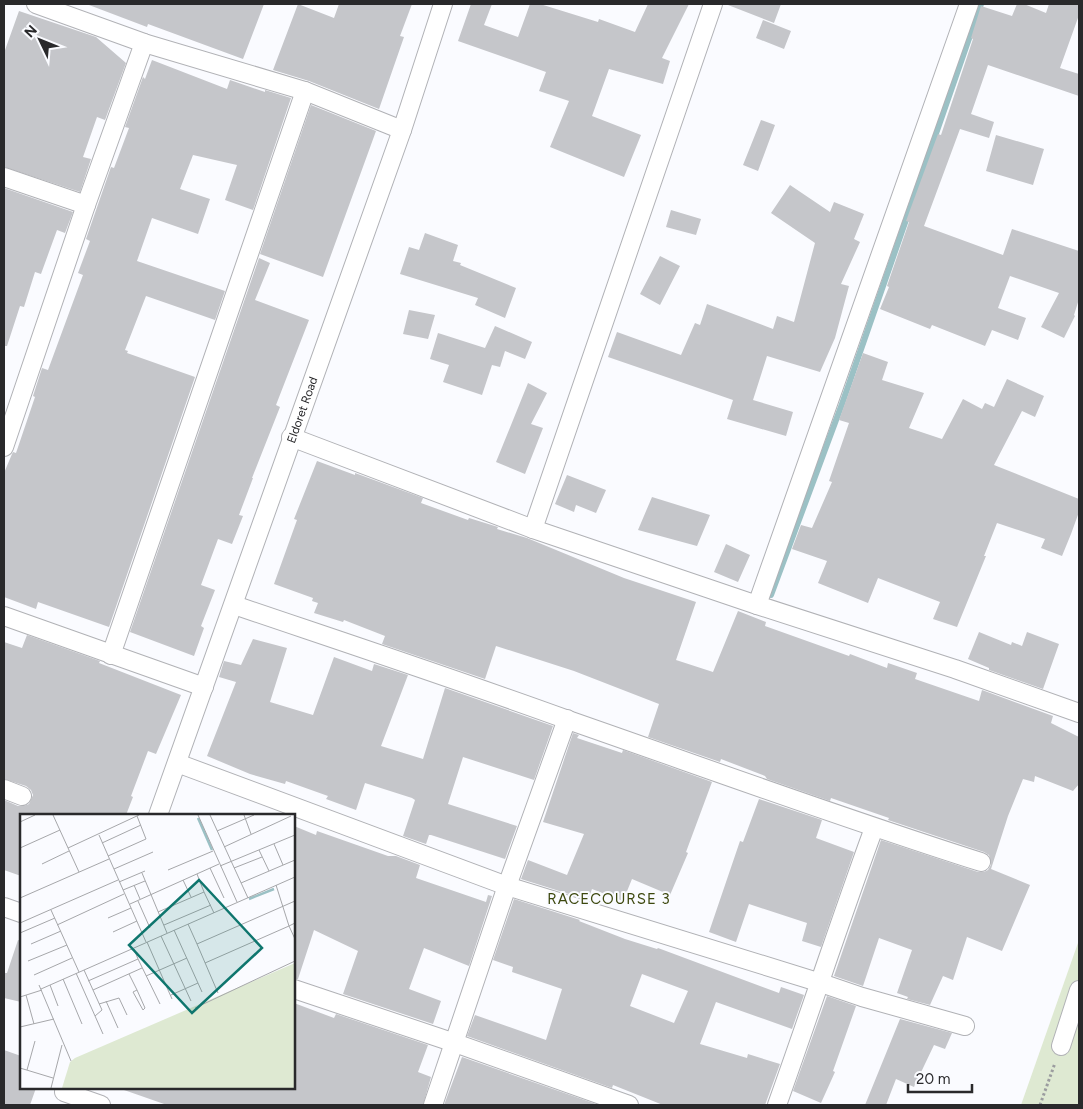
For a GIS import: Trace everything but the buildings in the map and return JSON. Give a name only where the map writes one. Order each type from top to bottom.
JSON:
[{"type":"street","points":[[36,4],[144,43],[305,91],[402,130]]},
{"type":"street","name":"Eldoret Road","points":[[158,814],[234,605],[291,437],[402,130],[443,4]]},
{"type":"street","points":[[533,529],[714,4]]},
{"type":"street","points":[[757,605],[969,4]]},
{"type":"street","points":[[5,438],[144,43]]},
{"type":"street","points":[[111,655],[305,91]]},
{"type":"street","points":[[4,178],[86,205]]},
{"type":"street","points":[[291,437],[533,529],[757,605],[955,669],[1079,713]]},
{"type":"street","points":[[234,605],[567,719],[874,828],[981,862]]},
{"type":"street","points":[[4,616],[204,687]]},
{"type":"street","points":[[433,1105],[507,886],[567,719]]},
{"type":"street","points":[[177,763],[507,886],[862,997],[964,1026]]},
{"type":"street","points":[[4,789],[22,796]]},
{"type":"street","points":[[777,1105],[821,983],[845,905],[874,828]]},
{"type":"street","points":[[4,906],[20,913]]},
{"type":"street","points":[[295,989],[455,1043],[629,1105]]},
{"type":"street","points":[[1061,1046],[1079,990]]},
{"type":"street","points":[[63,1095],[101,1105]]},
{"type":"path","points":[[1040,1105],[1061,1046]]},
{"type":"green space","points":[[1079,940],[1079,1105],[1021,1105]]},
{"type":"waterway","points":[[771,595],[842,404],[981,4]]},
{"type":"district","name":"RACECOURSE 3","points":[[609,899]]}]
